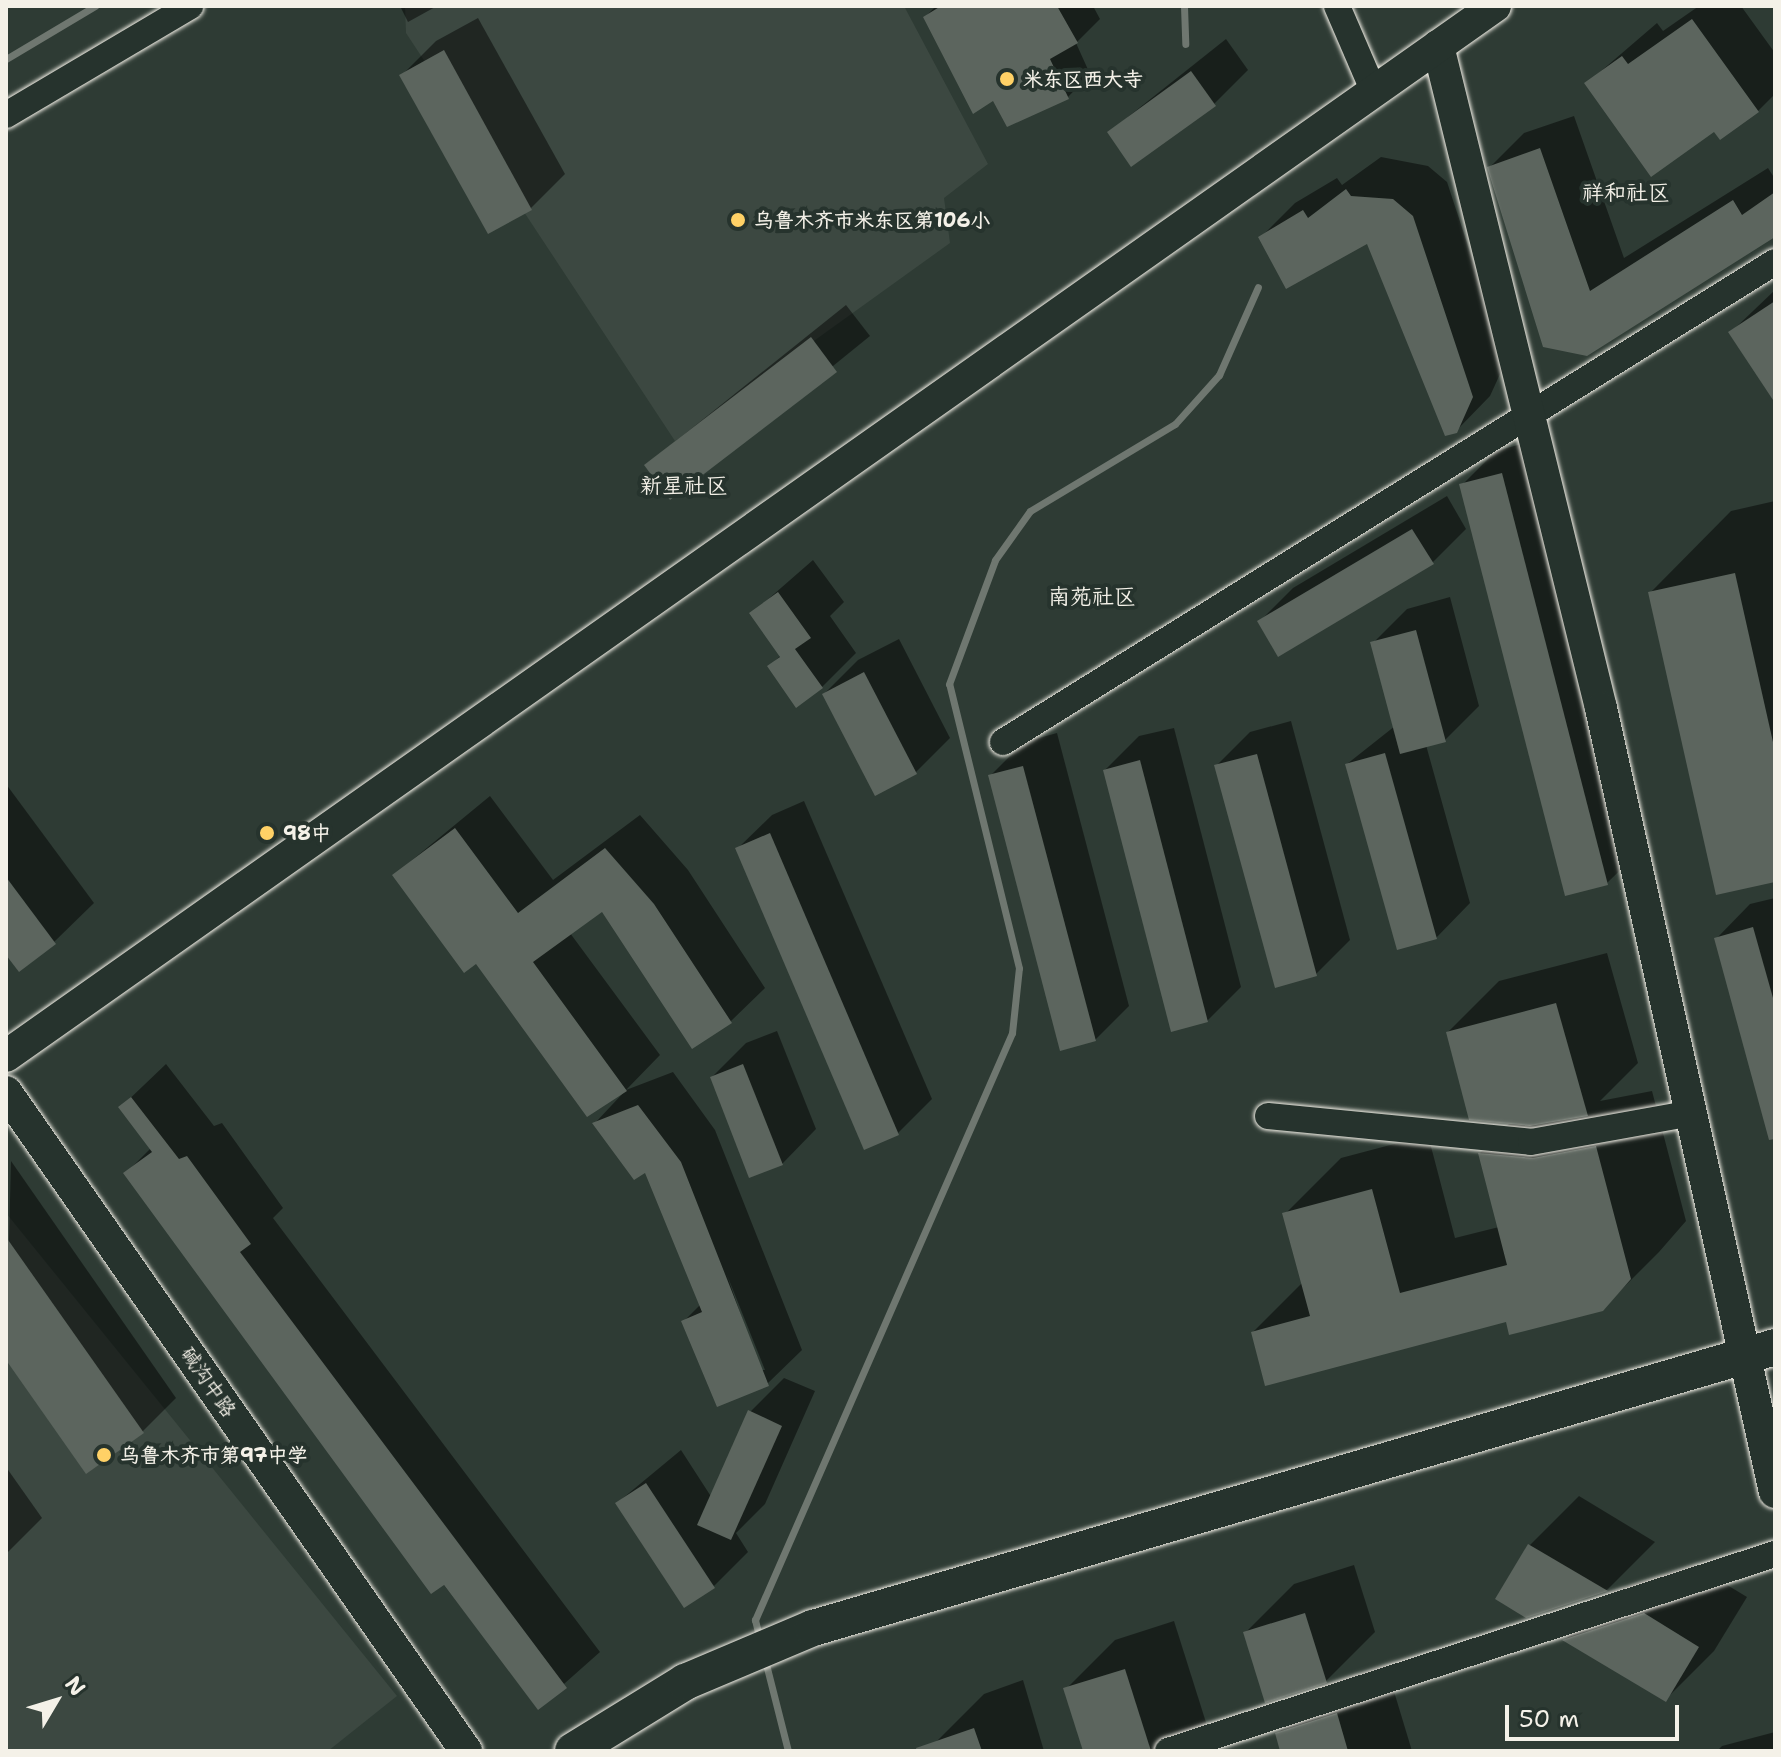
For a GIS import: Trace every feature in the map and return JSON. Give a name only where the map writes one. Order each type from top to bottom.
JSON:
[{"type":"main road","points":[[573,1751],[685,1682],[813,1628],[1759,1352]]},
{"type":"street","points":[[6,115],[190,6]]},
{"type":"street","points":[[1337,6],[1374,92]]},
{"type":"street","points":[[6,1056],[1495,6]]},
{"type":"street","points":[[1438,46],[1529,413],[1692,1113],[1759,1352],[1775,1492]]},
{"type":"street","points":[[1003,742],[1775,262]]},
{"type":"street","name":"碱沟中路","points":[[6,1092],[466,1751]]},
{"type":"street","points":[[1268,1116],[1531,1142],[1692,1113]]},
{"type":"street","points":[[1168,1751],[1775,1554]]},
{"type":"shaded area","name":"乌鲁木齐市米东区第106小","points":[[405,6],[904,6],[988,164],[944,198],[950,243],[675,441],[406,33]]},
{"type":"shaded area","name":"乌鲁木齐市第97中学","points":[[6,1213],[397,1696],[328,1751],[6,1751]]},
{"type":"building","name":"米东区西大寺","points":[[941,6],[1057,6],[1078,43],[1050,59],[1069,99],[1007,127],[993,101],[973,114],[923,17]]},
{"type":"building","points":[[1692,19],[1759,112],[1720,140],[1714,132],[1651,177],[1584,83],[1622,56],[1628,64]]},
{"type":"building","points":[[444,50],[532,210],[488,234],[399,75]]},
{"type":"building","points":[[1191,71],[1216,106],[1131,167],[1107,132]]},
{"type":"building","points":[[1540,148],[1590,291],[1733,200],[1742,215],[1775,192],[1775,237],[1587,356],[1543,347],[1487,167]]},
{"type":"building","points":[[1346,189],[1351,196],[1393,199],[1413,216],[1473,397],[1457,433],[1445,436],[1367,244],[1286,289],[1258,237],[1303,210],[1308,218]]},
{"type":"building","points":[[1775,301],[1775,403],[1728,332]]},
{"type":"building","points":[[811,337],[837,372],[670,500],[644,465]]},
{"type":"building","points":[[1502,473],[1608,885],[1565,896],[1459,484]]},
{"type":"building","points":[[1412,529],[1434,564],[1278,657],[1257,621]]},
{"type":"building","points":[[1735,573],[1775,751],[1775,882],[1716,895],[1648,592]]},
{"type":"building","points":[[778,592],[811,638],[795,649],[823,688],[796,708],[767,666],[780,657],[749,613]]},
{"type":"building","points":[[1416,630],[1446,742],[1400,754],[1370,642]]},
{"type":"building","points":[[864,672],[917,774],[875,796],[822,694]]},
{"type":"building","points":[[1385,753],[1437,939],[1397,950],[1345,764]]},
{"type":"building","points":[[1257,754],[1317,976],[1275,988],[1214,765]]},
{"type":"building","points":[[1140,760],[1208,1022],[1171,1032],[1103,770]]},
{"type":"building","points":[[1023,766],[1096,1041],[1060,1051],[988,775]]},
{"type":"building","points":[[455,828],[518,913],[605,848],[654,904],[732,1023],[692,1049],[602,912],[533,962],[627,1091],[587,1117],[476,964],[464,973],[392,875]]},
{"type":"building","points":[[770,833],[899,1135],[864,1150],[735,848]]},
{"type":"building","points":[[6,877],[56,944],[19,972],[6,955]]},
{"type":"building","points":[[1753,927],[1775,1005],[1775,1139],[1769,1140],[1714,938]]},
{"type":"building","points":[[1556,1003],[1588,1116],[1530,1126],[1469,1120],[1446,1032]]},
{"type":"building","points":[[743,1064],[783,1165],[749,1178],[710,1077]]},
{"type":"building","points":[[131,1097],[179,1159],[187,1156],[251,1244],[240,1252],[567,1688],[538,1710],[444,1585],[431,1594],[123,1173],[152,1152],[118,1107]]},
{"type":"building","points":[[638,1105],[681,1162],[769,1386],[717,1407],[681,1321],[702,1312],[645,1173],[634,1180],[592,1123]]},
{"type":"building","points":[[1596,1146],[1631,1279],[1603,1311],[1509,1335],[1506,1322],[1265,1386],[1251,1332],[1310,1316],[1282,1213],[1372,1189],[1400,1293],[1507,1265],[1478,1153],[1533,1158]]},
{"type":"building","points":[[6,1237],[144,1433],[86,1474],[6,1360]]},
{"type":"building","points":[[748,1410],[782,1426],[731,1540],[697,1525]]},
{"type":"building","points":[[646,1483],[715,1588],[684,1608],[615,1503]]},
{"type":"building","points":[[1528,1544],[1608,1591],[1526,1618],[1495,1599]]},
{"type":"building","points":[[1305,1613],[1327,1683],[1265,1703],[1243,1632]]},
{"type":"building","points":[[1644,1613],[1699,1647],[1666,1702],[1562,1640]]},
{"type":"building","points":[[1125,1669],[1151,1751],[1083,1751],[1063,1688]]},
{"type":"building","points":[[1337,1713],[1348,1751],[1280,1751],[1275,1733]]},
{"type":"building","points":[[974,1728],[982,1751],[917,1751],[916,1748]]},
{"type":"waterway","points":[[6,59],[95,6]]},
{"type":"waterway","points":[[1184,6],[1185,44]]},
{"type":"waterway","points":[[760,1640],[755,1620],[1012,1033],[1019,968],[949,684],[995,560],[1030,511],[1175,424],[1219,375],[1258,287]]},
{"type":"waterway","points":[[765,1660],[788,1751]]},
{"type":"place","name":"米东区西大寺","points":[[1007,79]]},
{"type":"place","name":"乌鲁木齐市米东区第106小","points":[[738,220]]},
{"type":"place","name":"98中","points":[[267,833]]},
{"type":"place","name":"乌鲁木齐市第97中学","points":[[104,1455]]},
{"type":"district","name":"祥和社区","points":[[1626,193]]},
{"type":"district","name":"新星社区","points":[[684,486]]},
{"type":"district","name":"南苑社区","points":[[1092,597]]}]
